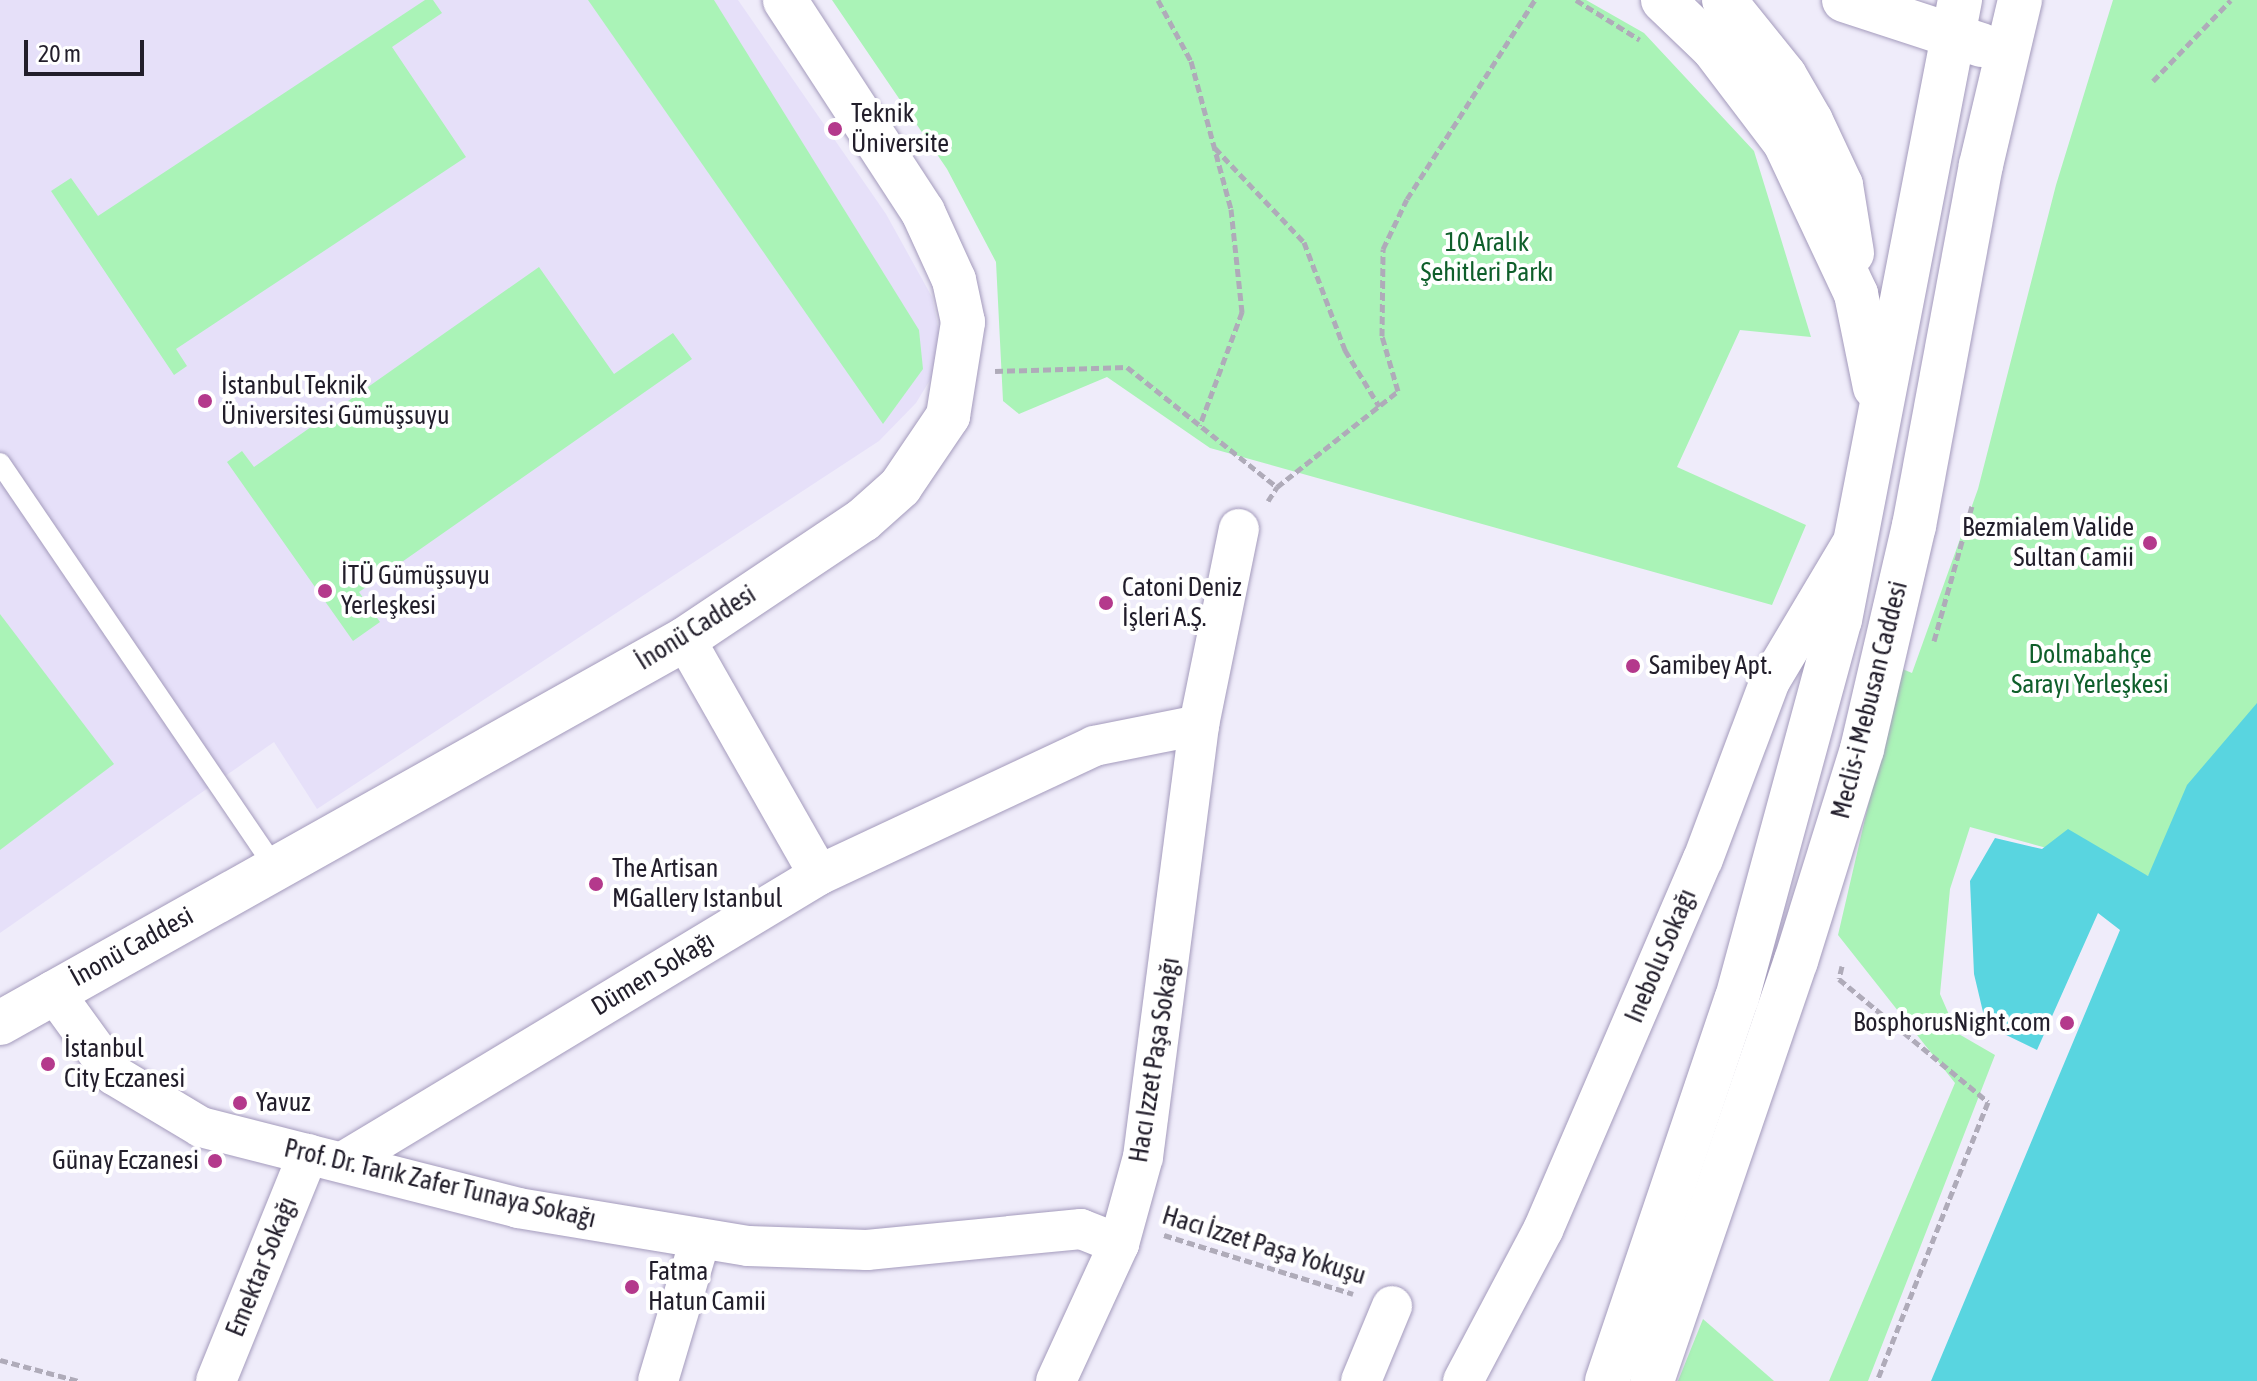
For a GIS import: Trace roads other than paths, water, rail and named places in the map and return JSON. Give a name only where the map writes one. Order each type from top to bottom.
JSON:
[{"type":"main road","name":"İnonü Caddesi","points":[[27,1008],[685,639],[863,520],[900,487],[948,416],[958,372],[963,322],[944,252],[785,0]]},
{"type":"main road","points":[[1663,0],[1713,48],[1785,143],[1856,294]]},
{"type":"main road","points":[[1724,0],[1785,76],[1841,185],[1856,294],[1878,405]]},
{"type":"main road","points":[[1844,0],[1957,16],[2008,55]]},
{"type":"main road","name":"Meclis-i Mebusan Caddesi","points":[[1652,1381],[1796,961],[1862,749],[1914,526],[1981,165],[2020,0]]},
{"type":"main road","name":"Meclis-i Mebusan Caddesi","points":[[1607,1381],[1737,998],[1859,531],[1878,405],[1957,16]]},
{"type":"main road","points":[[0,1053],[27,1008]]},
{"type":"street","name":"Hacı Izzet Paşa Sokağı","points":[[1056,1381],[1122,1234],[1143,1157],[1160,1054],[1199,725],[1239,529]]},
{"type":"street","name":"Inebolu Sokağı","points":[[1463,1381],[1543,1230],[1703,859],[1770,681],[1859,531]]},
{"type":"street","points":[[685,639],[819,875]]},
{"type":"street","name":"Dümen Sokağı","points":[[325,1158],[819,875],[1094,746],[1199,725]]},
{"type":"street","name":"Prof. Dr. Tarık Zafer Tunaya Sokağı","points":[[27,1008],[114,1075],[201,1127],[518,1208],[700,1240],[867,1250],[1081,1229],[1122,1234]]},
{"type":"street","name":"Emektar Sokağı","points":[[216,1381],[325,1158]]},
{"type":"street","points":[[658,1381],[700,1240]]},
{"type":"street","points":[[1361,1381],[1392,1306]]},
{"type":"lane","points":[[0,463],[275,867]]},
{"type":"water","points":[[2257,703],[2257,1381],[1931,1381],[2120,930],[2098,913],[2037,1050],[2002,1033],[1983,1012],[1974,974],[1970,881],[1995,838],[2042,849],[2068,829],[2148,876],[2187,785]]},
{"type":"place","name":"Teknik Üniversite","points":[[835,129]]},
{"type":"place","name":"İstanbul Teknik Üniversitesi Gümüşsuyu","points":[[205,401]]},
{"type":"place","name":"Bezmialem Valide Sultan Camii","points":[[2150,543]]},
{"type":"place","name":"İTÜ Gümüşsuyu Yerleşkesi","points":[[325,591]]},
{"type":"place","name":"Catoni Deniz İşleri A.Ş.","points":[[1106,603]]},
{"type":"place","name":"Samibey Apt.","points":[[1633,666]]},
{"type":"place","name":"The Artisan MGallery Istanbul","points":[[596,884]]},
{"type":"place","name":"BosphorusNight.com","points":[[2067,1023]]},
{"type":"place","name":"İstanbul City Eczanesi","points":[[48,1064]]},
{"type":"place","name":"Yavuz","points":[[240,1103]]},
{"type":"place","name":"Günay Eczanesi","points":[[215,1161]]},
{"type":"place","name":"Fatma Hatun Camii","points":[[632,1287]]},
{"type":"park label","name":"10 Aralık Şehitleri Parkı","points":[[1487,258]]},
{"type":"park label","name":"Dolmabahçe Sarayı Yerleşkesi","points":[[2090,670]]}]
